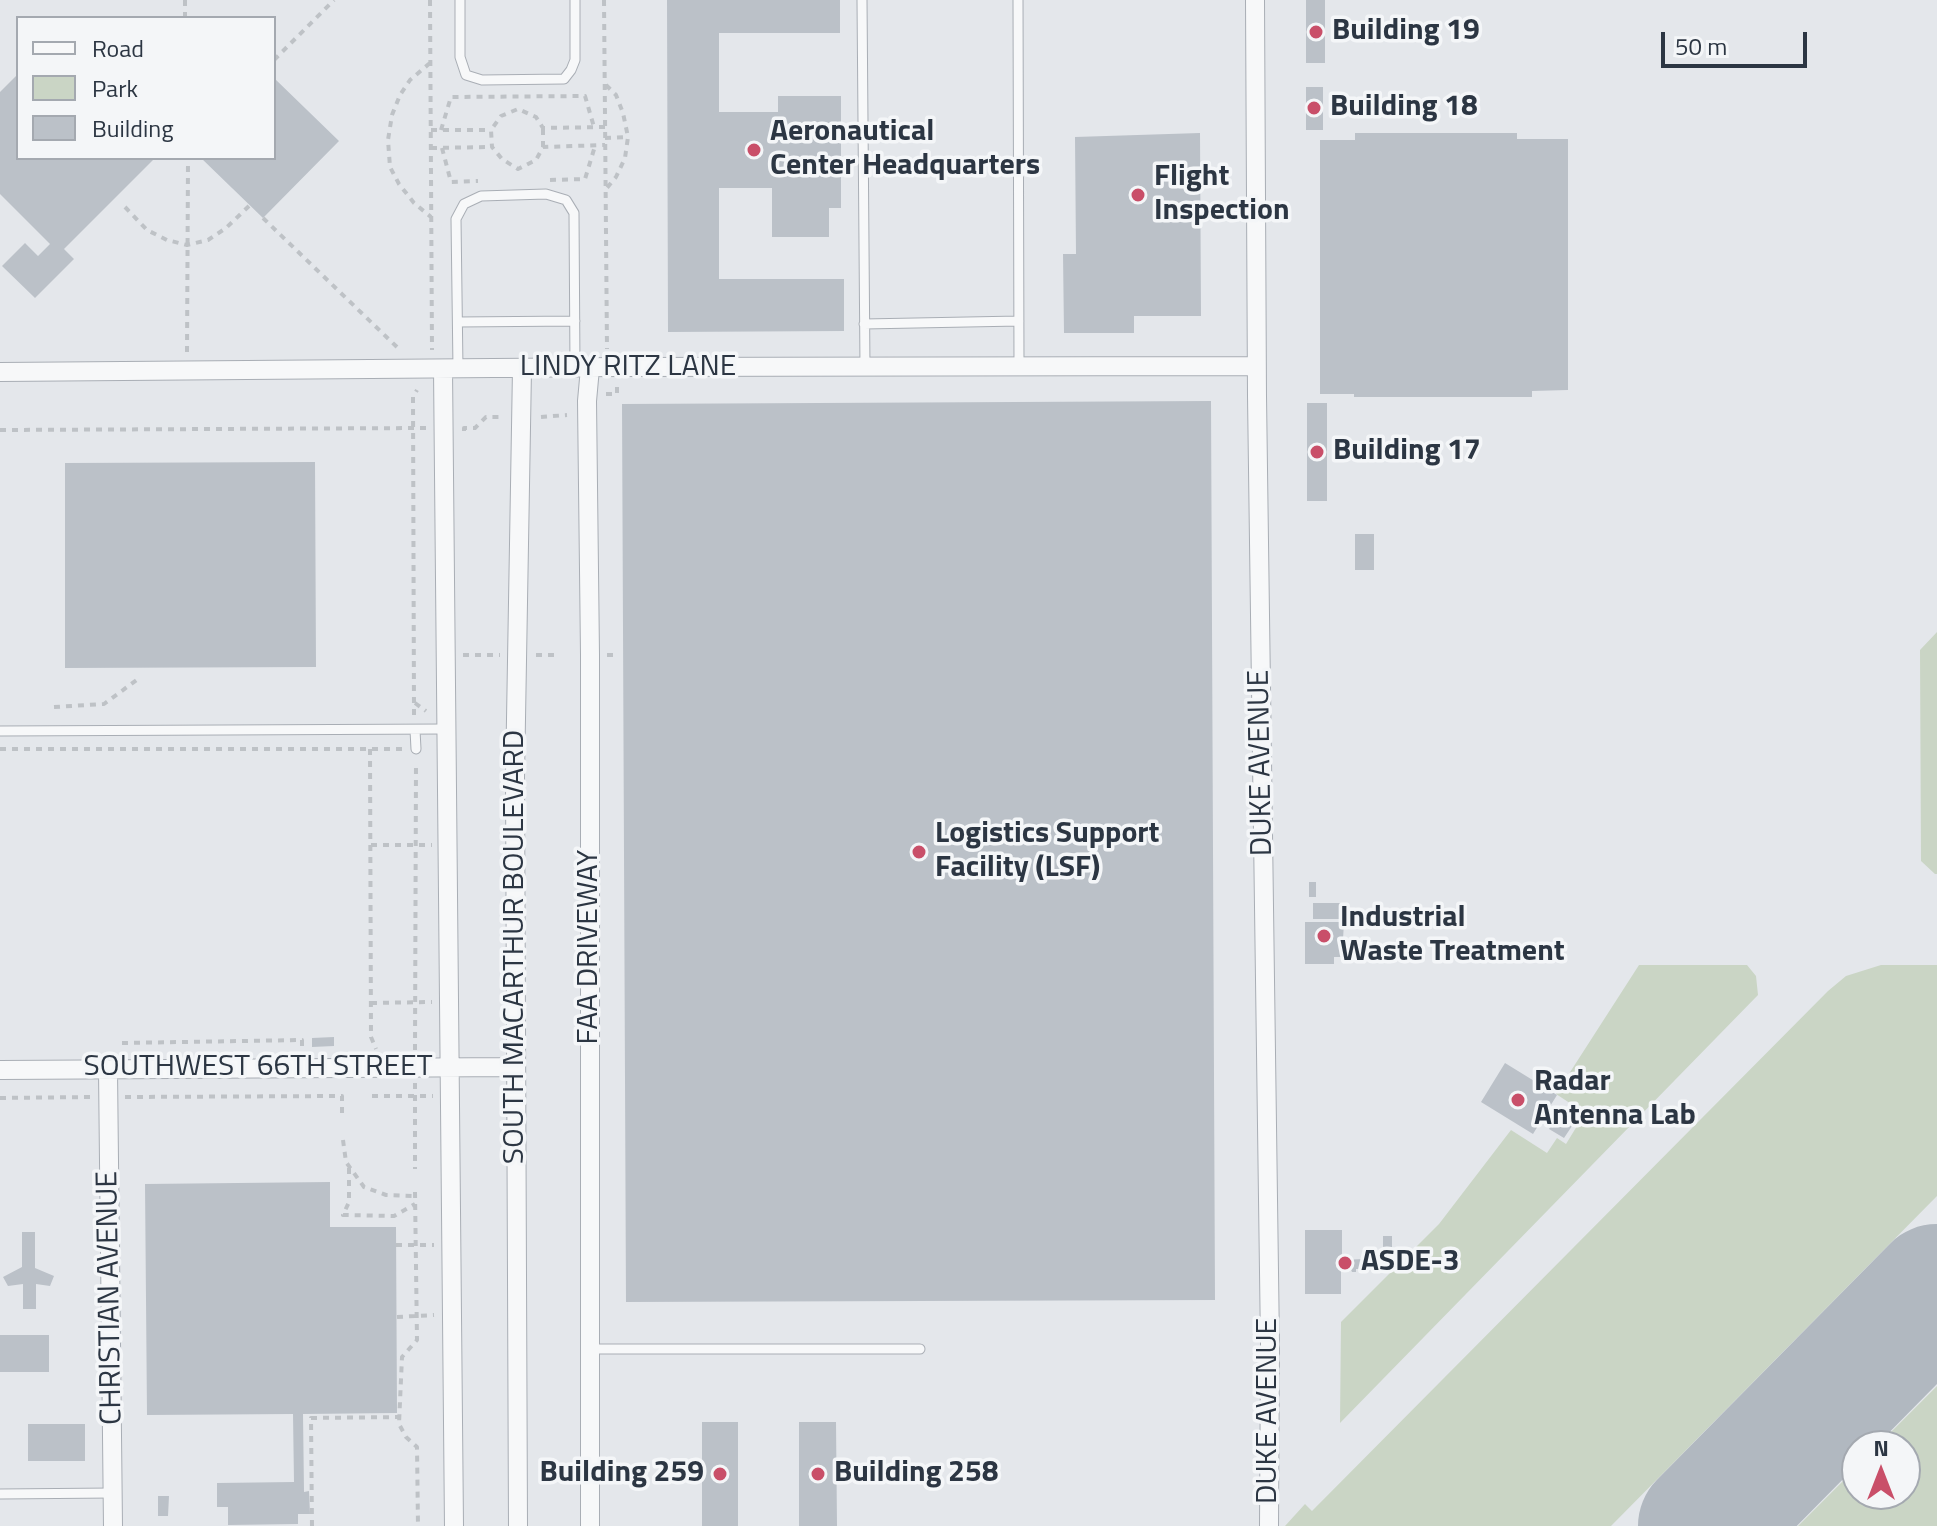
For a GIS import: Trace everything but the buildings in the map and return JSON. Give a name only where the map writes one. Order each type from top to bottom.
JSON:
[{"type":"street","name":"DUKE AVENUE","points":[[1255,0],[1256,366],[1270,1344],[1269,1526]]},
{"type":"street","name":"LINDY RITZ LANE","points":[[0,372],[453,364],[522,369],[1256,366]]},
{"type":"street","points":[[453,364],[445,729],[454,1526]]},
{"type":"street","name":"FAA DRIVEWAY","points":[[583,368],[587,401],[590,655],[590,1526]]},
{"type":"street","name":"SOUTH MACARTHUR BOULEVARD","points":[[518,1526],[515,777],[522,369]]},
{"type":"street","name":"SOUTHWEST 66TH STREET","points":[[0,1070],[516,1067]]},
{"type":"street","name":"CHRISTIAN AVENUE","points":[[108,1070],[113,1526]]},
{"type":"lane","points":[[460,0],[460,57],[466,75],[482,80],[564,79],[575,60],[575,0]]},
{"type":"lane","points":[[862,0],[865,367]]},
{"type":"lane","points":[[1018,0],[1019,367]]},
{"type":"lane","points":[[453,364],[458,322],[456,219],[464,204],[481,196],[546,194],[566,200],[574,213],[575,321],[583,368]]},
{"type":"lane","points":[[458,322],[575,321]]},
{"type":"lane","points":[[864,324],[1019,321]]},
{"type":"lane","points":[[0,731],[445,729]]},
{"type":"lane","points":[[415,730],[416,749]]},
{"type":"lane","points":[[590,1349],[920,1349]]},
{"type":"lane","points":[[0,1494],[113,1493]]},
{"type":"path","points":[[276,58],[334,0]]},
{"type":"path","points":[[430,0],[432,354],[453,364]]},
{"type":"path","points":[[604,0],[607,354]]},
{"type":"path","points":[[430,63],[410,80],[400,95],[392,115],[388,140],[390,167],[399,184],[414,203],[431,217]]},
{"type":"path","points":[[604,84],[616,95],[628,137],[625,158],[605,191]]},
{"type":"path","points":[[518,96],[518,109]]},
{"type":"path","points":[[441,130],[451,97],[585,96],[594,127]]},
{"type":"path","points":[[518,109],[536,117],[543,128],[543,147],[536,160],[518,169],[502,159],[492,147],[491,130],[501,116],[518,109]]},
{"type":"path","points":[[543,128],[605,127]]},
{"type":"path","points":[[431,130],[491,130]]},
{"type":"path","points":[[605,138],[628,137]]},
{"type":"path","points":[[543,147],[605,145]]},
{"type":"path","points":[[545,180],[585,179],[595,146]]},
{"type":"path","points":[[431,148],[492,147]]},
{"type":"path","points":[[442,148],[451,182],[491,181]]},
{"type":"path","points":[[187,355],[188,161]]},
{"type":"path","points":[[518,169],[518,180]]},
{"type":"path","points":[[125,207],[147,230],[187,245],[208,240],[249,206]]},
{"type":"path","points":[[263,218],[405,354]]},
{"type":"path","points":[[604,394],[617,394],[617,387]]},
{"type":"path","points":[[414,715],[413,397],[417,390]]},
{"type":"path","points":[[541,417],[567,415]]},
{"type":"path","points":[[464,428],[475,428],[486,417],[501,417]]},
{"type":"path","points":[[0,430],[433,428]]},
{"type":"path","points":[[414,654],[424,654]]},
{"type":"path","points":[[463,655],[502,655]]},
{"type":"path","points":[[536,655],[560,655]]},
{"type":"path","points":[[54,707],[104,704],[138,679]]},
{"type":"path","points":[[414,703],[426,711]]},
{"type":"path","points":[[0,749],[416,749],[415,1169]]},
{"type":"path","points":[[370,749],[372,1043],[381,1051]]},
{"type":"path","points":[[371,845],[435,845]]},
{"type":"path","points":[[371,1003],[435,1002]]},
{"type":"path","points":[[122,1043],[302,1040],[302,1051]]},
{"type":"path","points":[[332,1084],[332,1096]]},
{"type":"path","points":[[122,1097],[342,1096],[342,1116]]},
{"type":"path","points":[[372,1096],[434,1096]]},
{"type":"path","points":[[0,1098],[94,1097]]},
{"type":"path","points":[[343,1140],[349,1168],[349,1202],[343,1215],[394,1216],[415,1204]]},
{"type":"path","points":[[349,1168],[364,1187],[374,1192],[415,1194],[417,1340],[402,1357],[399,1424],[417,1447],[418,1526]]},
{"type":"path","points":[[396,1245],[435,1245]]},
{"type":"path","points":[[397,1317],[437,1315]]},
{"type":"path","points":[[312,1526],[311,1418],[401,1417]]},
{"type":"green space","points":[[1937,632],[1935,874],[1921,861],[1920,650]]},
{"type":"green space","points":[[1639,965],[1747,965],[1756,976],[1758,995],[1340,1423],[1341,1322],[1439,1224],[1511,1130],[1547,1153],[1557,1138],[1566,1144],[1585,1113],[1556,1094]]},
{"type":"green space","points":[[1881,965],[1937,965],[1937,1196],[1611,1526],[1285,1526],[1305,1504],[1312,1511],[1828,991],[1846,976]]},
{"type":"green space","points":[[1937,1386],[1937,1526],[1798,1526],[1841,1483],[1841,1510],[1921,1510],[1921,1430],[1893,1430]]},
{"type":"runway","points":[[1704,1526],[1937,1290]]},
{"type":"place","name":"Building 19","points":[[1316,32]]},
{"type":"place","name":"Building 18","points":[[1314,108]]},
{"type":"place","name":"Aeronautical Center Headquarters","points":[[754,150]]},
{"type":"place","name":"Flight Inspection","points":[[1138,195]]},
{"type":"place","name":"Building 17","points":[[1317,452]]},
{"type":"place","name":"Logistics Support Facility (LSF)","points":[[919,852]]},
{"type":"place","name":"Industrial Waste Treatment","points":[[1324,936]]},
{"type":"place","name":"Radar Antenna Lab","points":[[1518,1100]]},
{"type":"place","name":"ASDE-3","points":[[1345,1263]]},
{"type":"place","name":"Building 259","points":[[720,1474]]},
{"type":"place","name":"Building 258","points":[[818,1474]]}]
